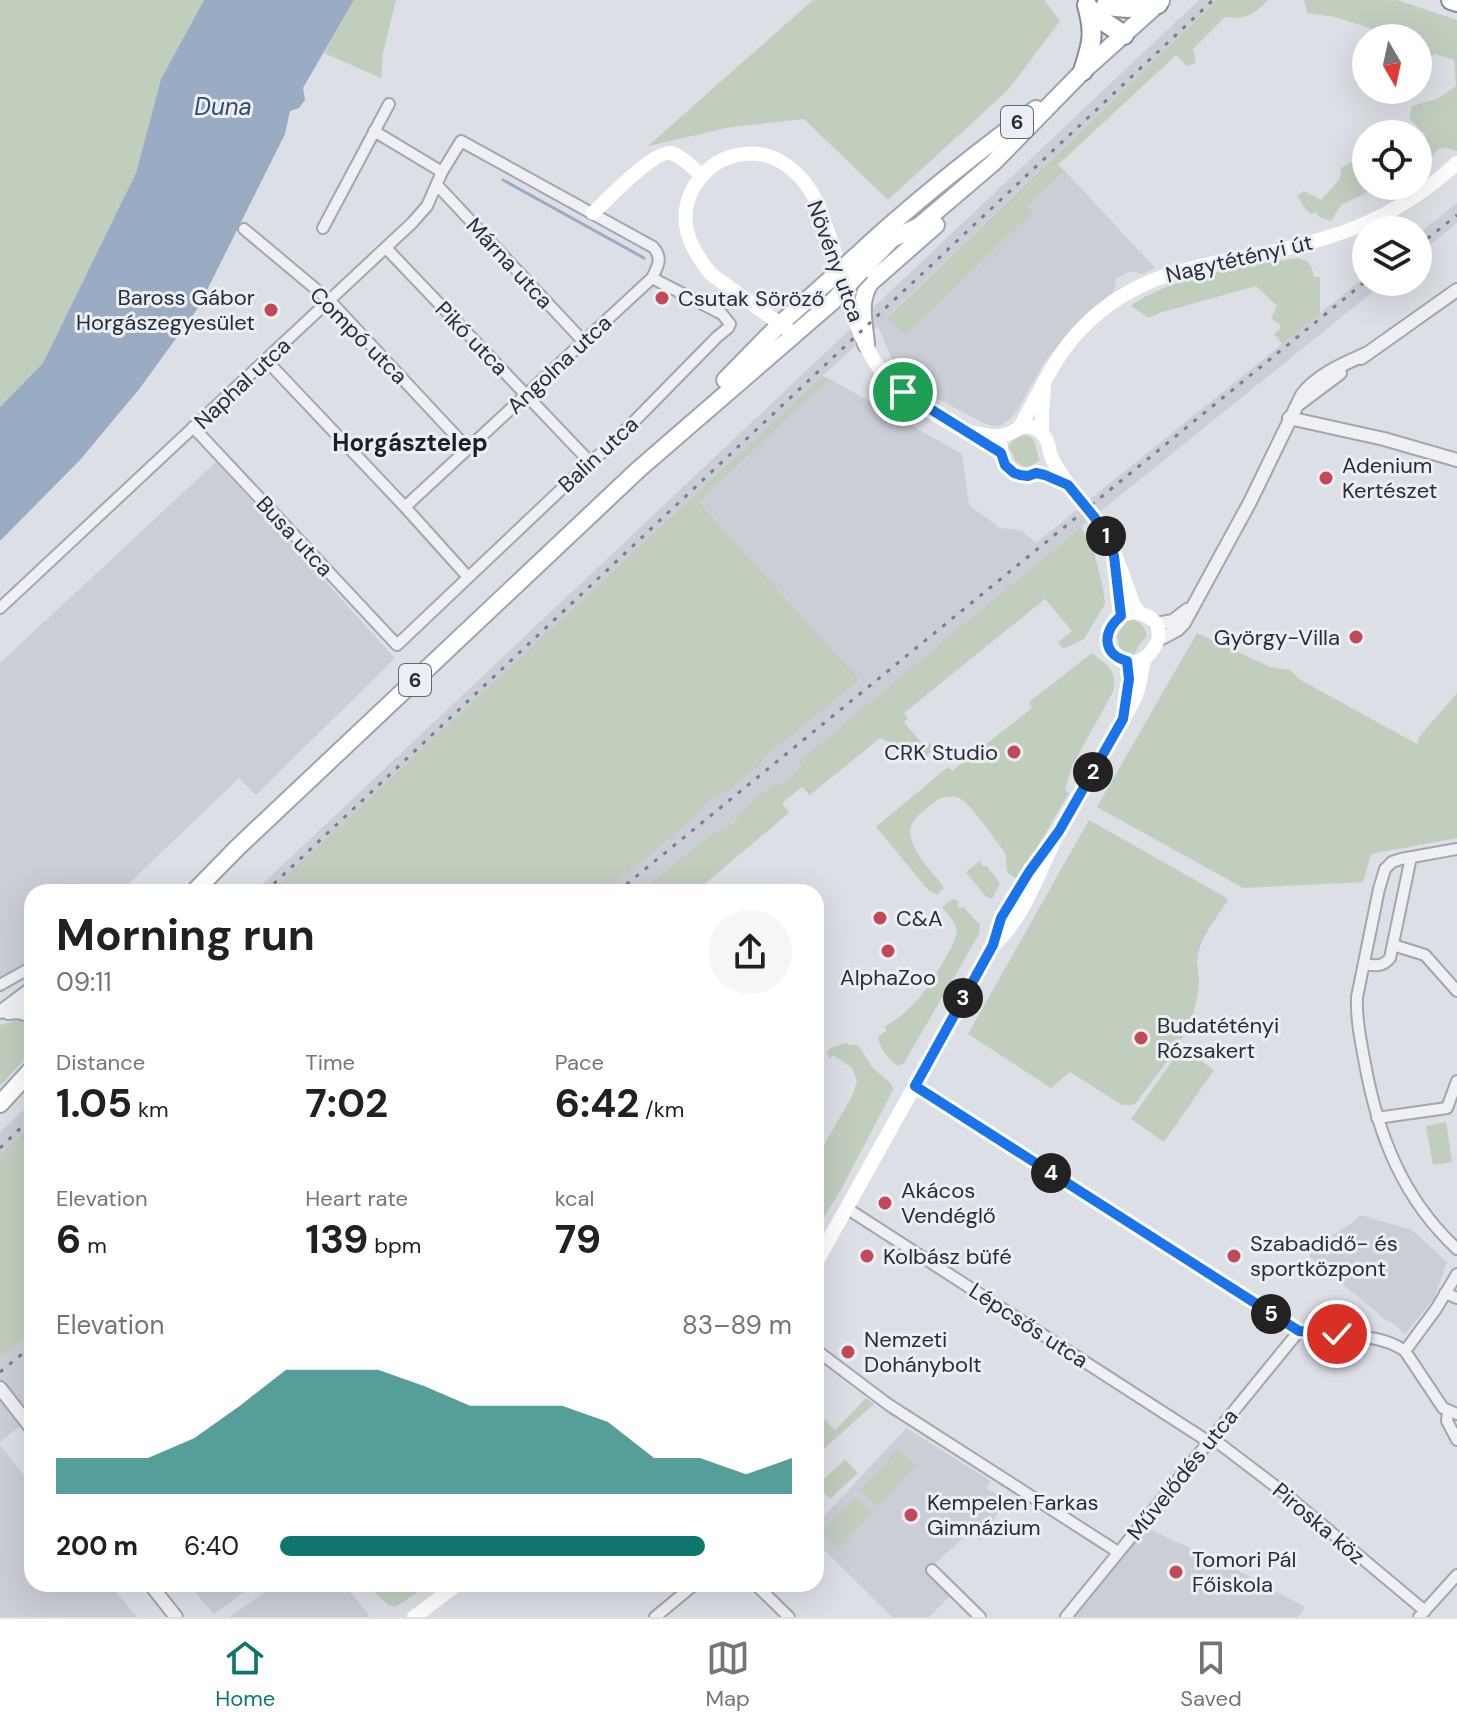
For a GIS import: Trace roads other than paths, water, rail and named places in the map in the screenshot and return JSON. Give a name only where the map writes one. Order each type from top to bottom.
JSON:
[{"type":"highway","points":[[1094,2],[1124,9],[1160,2]]},
{"type":"highway","points":[[1094,2],[1118,20],[1124,35]]},
{"type":"highway","points":[[1079,76],[1093,35],[1094,2]]},
{"type":"main road","name":"6","points":[[202,884],[787,329],[825,284],[892,239],[919,226],[993,163],[1079,76],[1160,2]]},
{"type":"main road","name":"6","points":[[787,329],[832,302],[858,264],[927,192],[1079,76]]},
{"type":"main road","name":"Növény utca","points":[[702,176],[721,161],[747,153],[779,160],[810,190],[824,218],[853,313],[882,372],[903,392],[1001,453],[1005,465],[1014,473],[1028,476],[1036,473],[1068,485]]},
{"type":"main road","points":[[593,213],[649,162],[665,154],[678,156],[702,176],[692,190],[685,216],[688,239],[694,251],[711,274],[787,329]]},
{"type":"main road","points":[[866,344],[862,306],[870,283],[969,196],[993,163]]},
{"type":"main road","name":"Nagytétényi út","points":[[1013,431],[1072,338],[1103,309],[1131,290],[1174,272],[1316,241],[1359,226],[1410,201],[1457,163]]},
{"type":"main road","name":"Nagytétényi út","points":[[1042,433],[1045,383]]},
{"type":"main road","name":"Növény utca","points":[[966,431],[988,436],[1035,429],[1042,433]]},
{"type":"main road","points":[[1001,453],[1001,447],[1013,431]]},
{"type":"main road","points":[[1036,473],[1043,469],[1050,455],[1050,447],[1042,433]]},
{"type":"main road","points":[[1050,455],[1110,542],[1139,613]]},
{"type":"main road","points":[[1114,556],[1121,616]]},
{"type":"main road","points":[[1139,613],[1156,624],[1158,640],[1154,650],[1136,662],[1119,659],[1112,653],[1107,633],[1121,616],[1139,613]]},
{"type":"main road","points":[[824,1250],[993,945],[1001,918],[1059,831],[1134,702],[1140,688],[1144,659]]},
{"type":"main road","points":[[1123,719],[1129,679],[1127,661]]},
{"type":"main road","points":[[0,1104],[24,1078]]},
{"type":"main road","points":[[414,1617],[427,1612],[449,1592]]},
{"type":"street","points":[[323,228],[389,104]]},
{"type":"street","points":[[374,131],[442,172]]},
{"type":"street","name":"Naphal utca","points":[[0,608],[412,223],[427,206],[442,172],[461,141],[593,213]]},
{"type":"street","name":"Márna utca","points":[[437,185],[584,342]]},
{"type":"street","points":[[593,213],[653,247],[659,260],[652,278]]},
{"type":"street","name":"Compó utca","points":[[244,229],[330,301],[468,449]]},
{"type":"street","name":"Pikó utca","points":[[386,248],[590,462]]},
{"type":"street","name":"Angolna utca","points":[[405,507],[652,278]]},
{"type":"street","name":"Balin utca","points":[[397,645],[609,447],[728,328],[730,324],[722,314],[652,278]]},
{"type":"street","points":[[1158,640],[1184,623],[1250,502],[1302,395],[1316,380],[1368,353],[1457,290]]},
{"type":"street","points":[[266,360],[468,577]]},
{"type":"street","points":[[1289,418],[1384,439],[1457,460]]},
{"type":"street","name":"Busa utca","points":[[193,427],[397,645]]},
{"type":"street","points":[[1156,624],[1173,621],[1195,602]]},
{"type":"street","points":[[1457,849],[1392,862],[1385,869],[1357,997],[1357,1019],[1371,1097],[1387,1147],[1428,1217],[1457,1249]]},
{"type":"street","points":[[1364,964],[1374,966],[1387,963],[1390,958],[1411,857]]},
{"type":"street","points":[[1393,945],[1425,955],[1457,991]]},
{"type":"street","points":[[0,985],[24,972]]},
{"type":"street","points":[[2,1014],[24,995]]},
{"type":"street","points":[[2,1014],[24,1004]]},
{"type":"street","points":[[2,1014],[24,1014]]},
{"type":"street","points":[[1447,1108],[1457,1081]]},
{"type":"street","points":[[915,1086],[1299,1331],[1372,1338],[1397,1345],[1405,1351],[1439,1401],[1453,1412],[1447,1421],[1457,1440]]},
{"type":"street","points":[[1377,1118],[1447,1108]]},
{"type":"street","points":[[1447,1108],[1457,1119]]},
{"type":"street","name":"Lépcsős utca","points":[[848,1209],[1211,1440]]},
{"type":"street","points":[[1405,1351],[1457,1274]]},
{"type":"street","points":[[1445,1293],[1457,1298]]},
{"type":"street","name":"Művelődés utca","points":[[1066,1617],[1299,1331]]},
{"type":"street","points":[[824,1356],[889,1405],[1118,1552]]},
{"type":"street","points":[[0,1388],[24,1419]]},
{"type":"street","name":"Piroska köz","points":[[1211,1440],[1283,1492],[1422,1614]]},
{"type":"street","points":[[932,1570],[980,1617]]},
{"type":"street","points":[[1422,1614],[1457,1575]]},
{"type":"street","points":[[156,1592],[176,1617]]},
{"type":"street","points":[[655,1617],[685,1592]]},
{"type":"street","points":[[763,1592],[789,1617]]},
{"type":"water","name":"Duna","points":[[204,0],[354,0],[303,88],[305,100],[299,108],[290,111],[285,134],[198,308],[140,388],[80,460],[0,541],[0,407],[43,363],[136,173],[161,79]]},
{"type":"waterway","points":[[503,180],[644,258]]},
{"type":"railway","points":[[274,884],[1213,0]]},
{"type":"railway","points":[[1432,235],[1457,215]]},
{"type":"railway","points":[[627,884],[1352,292]]},
{"type":"railway","points":[[0,1148],[24,1125]]},
{"type":"railway","points":[[0,1372],[24,1352]]},
{"type":"place","name":"Csutak Söröző","points":[[662,298]]},
{"type":"place","name":"Baross Gábor Horgászegyesület","points":[[271,310]]},
{"type":"place","name":"Adenium Kertészet","points":[[1326,478]]},
{"type":"place","name":"György-Villa","points":[[1356,637]]},
{"type":"place","name":"CRK Studio","points":[[1014,752]]},
{"type":"place","name":"C&A","points":[[880,918]]},
{"type":"place","name":"AlphaZoo","points":[[888,951]]},
{"type":"place","name":"Budatétényi Rózsakert","points":[[1141,1038]]},
{"type":"place","name":"Akácos Vendéglő","points":[[885,1203]]},
{"type":"place","name":"Kolbász büfé","points":[[867,1256]]},
{"type":"place","name":"Szabadidő- és sportközpont","points":[[1234,1256]]},
{"type":"place","name":"Nemzeti Dohánybolt","points":[[848,1352]]},
{"type":"place","name":"Kempelen Farkas Gimnázium","points":[[911,1515]]},
{"type":"place","name":"Tomori Pál Főiskola","points":[[1176,1572]]},
{"type":"district","name":"Horgásztelep","points":[[410,443]]}]
